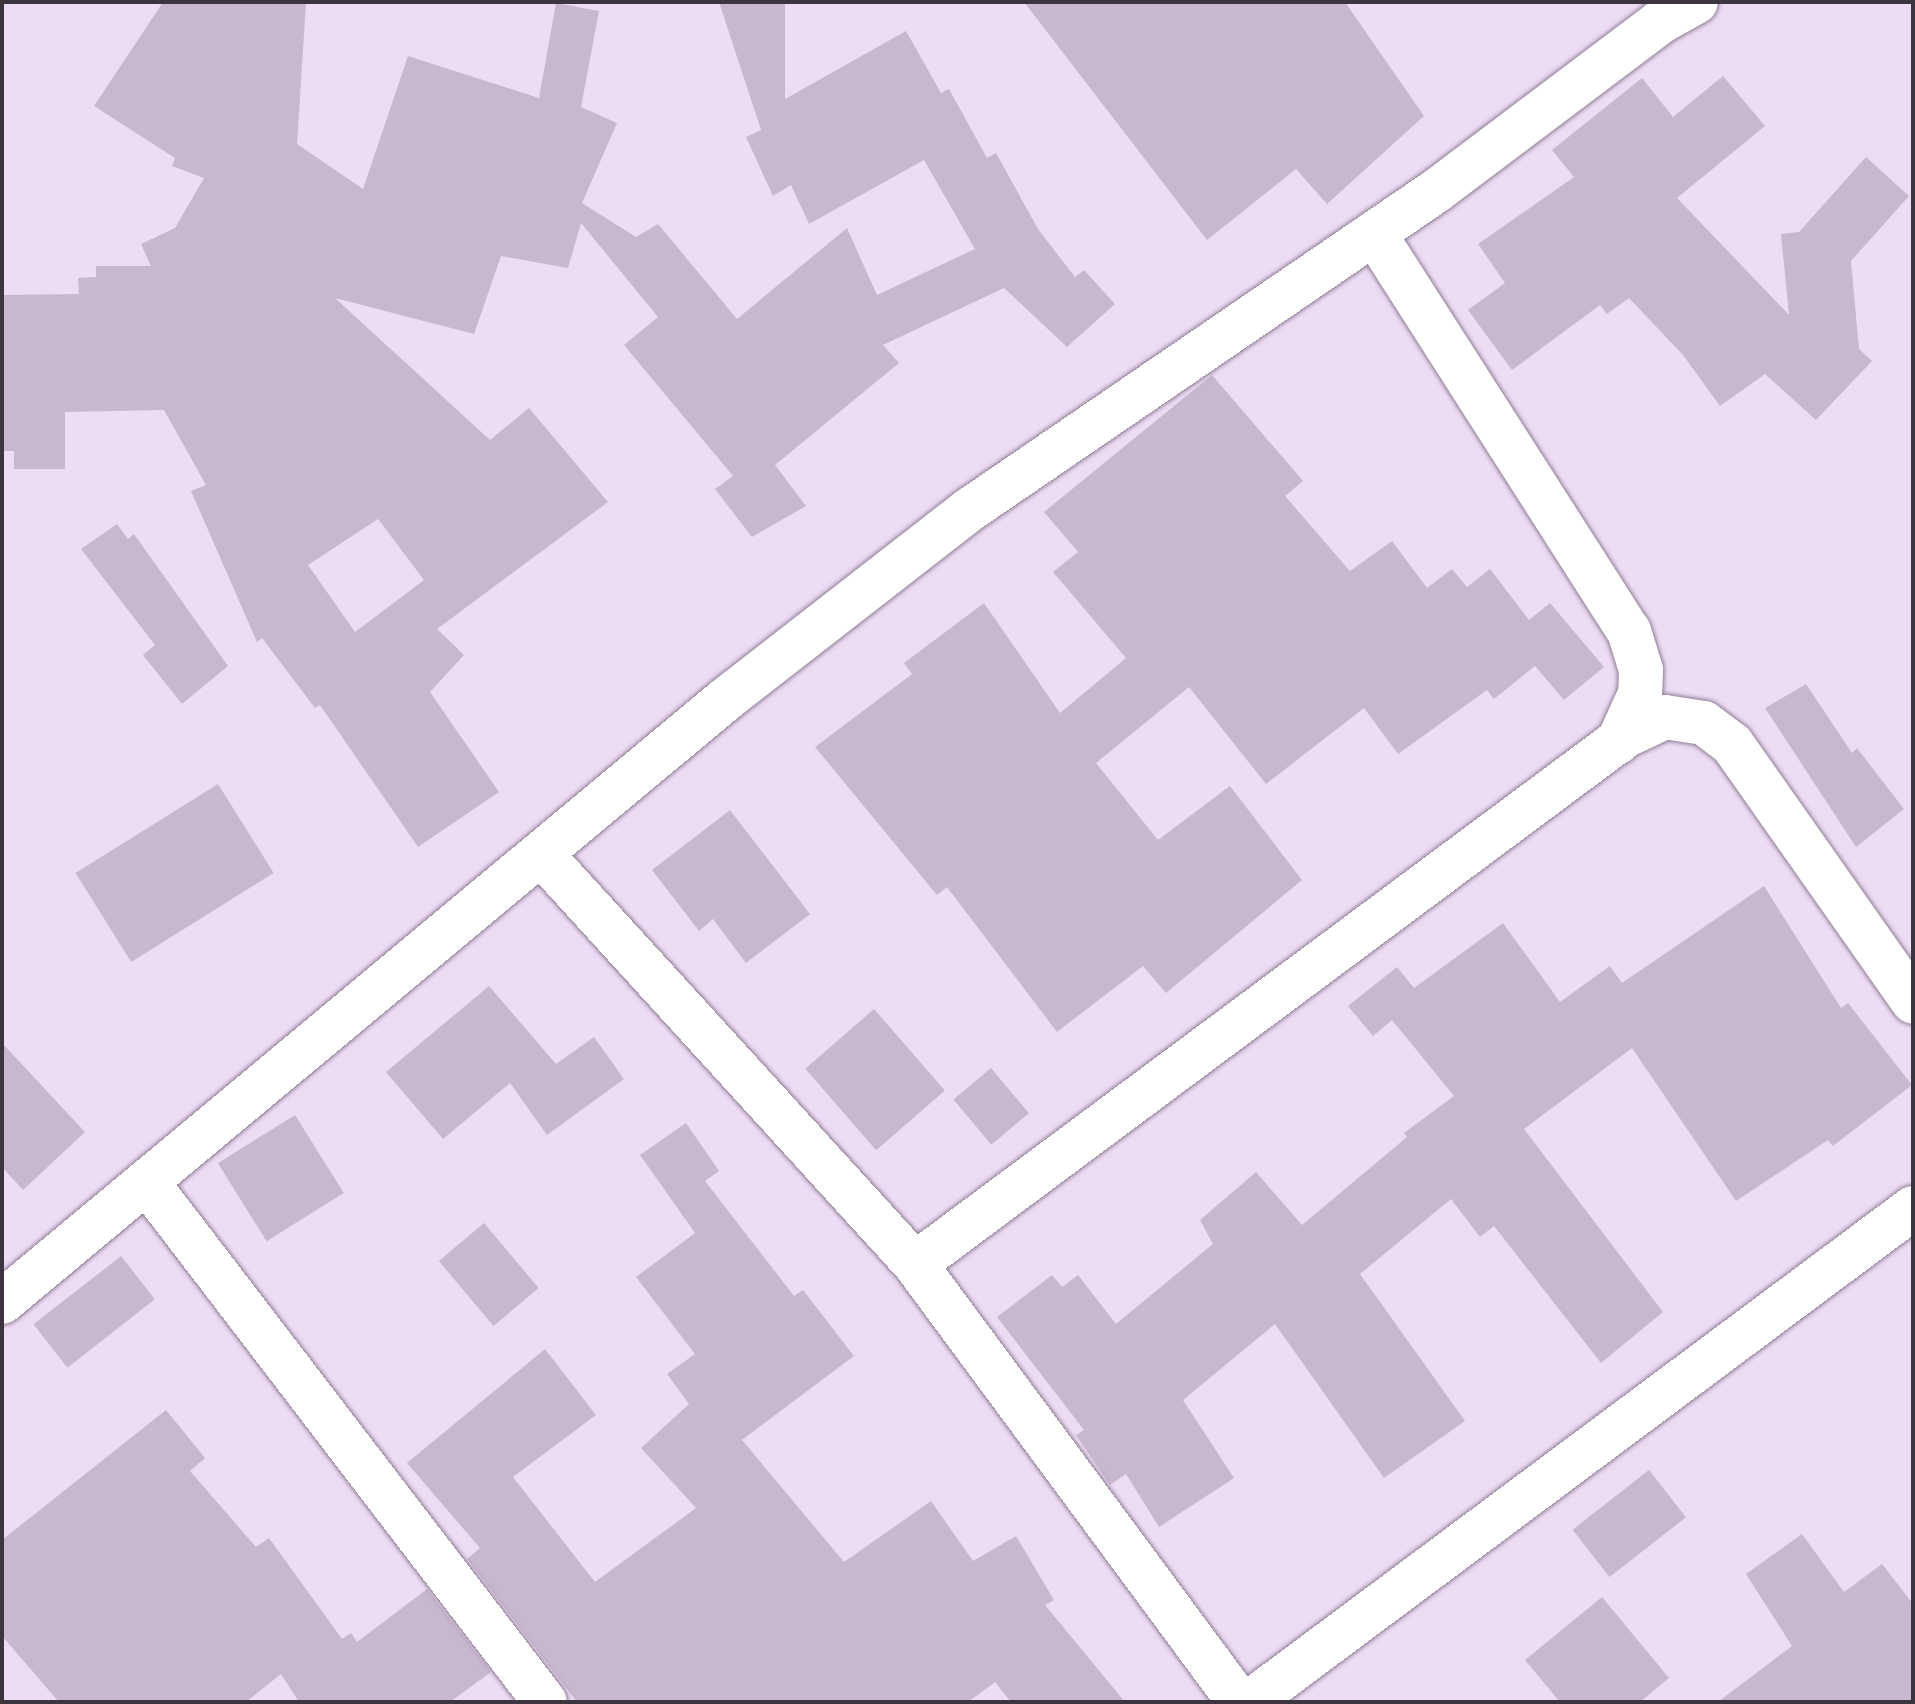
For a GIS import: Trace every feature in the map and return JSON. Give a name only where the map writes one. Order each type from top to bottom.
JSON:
[{"type":"street","points":[[2,1302],[149,1185],[726,699],[969,510],[1374,233],[1696,2]]},
{"type":"street","points":[[1374,233],[1629,631],[1641,670],[1640,694],[1618,742]]},
{"type":"street","points":[[915,1264],[1618,742],[1672,716],[1704,723],[1732,744],[1913,1002]]},
{"type":"street","points":[[543,856],[915,1264],[1239,1702]]},
{"type":"street","points":[[149,1185],[545,1702]]},
{"type":"street","points":[[1250,1702],[1913,1208]]},
{"type":"building","points":[[163,2],[306,2],[297,144],[363,189],[408,56],[539,98],[556,3],[599,11],[581,107],[617,123],[582,203],[636,237],[658,224],[737,319],[847,228],[877,295],[975,249],[924,160],[809,224],[791,185],[773,196],[746,137],[761,130],[719,2],[785,2],[785,99],[906,31],[941,93],[949,89],[987,158],[996,153],[1038,229],[1075,277],[1084,270],[1115,304],[1067,347],[1004,288],[883,345],[899,363],[775,465],[806,506],[752,537],[715,489],[733,476],[624,345],[658,317],[581,223],[568,268],[501,256],[474,334],[335,298],[490,440],[529,408],[608,502],[437,629],[464,655],[430,692],[499,792],[418,847],[320,705],[315,708],[262,638],[257,642],[191,491],[206,485],[164,410],[65,412],[65,469],[14,469],[14,451],[2,451],[2,295],[79,294],[78,278],[96,277],[96,266],[151,266],[141,244],[175,228],[204,178],[172,166],[175,158],[94,106]],"holes":[[[378,519],[424,580],[355,632],[308,565]]]},
{"type":"building","points":[[1024,2],[1345,2],[1424,116],[1327,204],[1296,169],[1207,240]]},
{"type":"building","points":[[1723,76],[1765,126],[1677,198],[1789,315],[1781,234],[1799,232],[1866,157],[1909,196],[1851,261],[1859,349],[1872,361],[1816,420],[1765,374],[1720,406],[1683,355],[1629,298],[1607,314],[1600,305],[1512,370],[1468,310],[1505,283],[1478,244],[1574,177],[1552,150],[1642,78],[1673,117]]},
{"type":"building","points":[[1212,375],[1303,481],[1285,496],[1350,571],[1392,541],[1427,588],[1452,569],[1467,587],[1490,569],[1529,620],[1550,603],[1604,667],[1564,700],[1535,666],[1494,699],[1487,690],[1398,754],[1364,708],[1266,784],[1189,687],[1096,763],[1158,840],[1230,786],[1302,880],[1166,993],[1143,966],[1057,1032],[947,887],[937,895],[815,747],[912,674],[904,663],[984,603],[1060,713],[1126,658],[1053,572],[1078,552],[1044,512]]},
{"type":"building","points":[[117,524],[128,539],[134,534],[228,666],[182,704],[143,655],[155,645],[81,549]]},
{"type":"building","points":[[1806,684],[1852,753],[1857,748],[1904,809],[1856,847],[1765,708]]},
{"type":"building","points":[[218,784],[274,873],[131,962],[76,873]]},
{"type":"building","points":[[730,810],[810,914],[746,963],[713,919],[699,931],[652,870]]},
{"type":"building","points":[[1764,886],[1841,1008],[1848,1003],[1912,1085],[1833,1146],[1828,1140],[1736,1201],[1632,1048],[1524,1129],[1663,1312],[1601,1363],[1494,1226],[1480,1237],[1451,1199],[1360,1274],[1465,1421],[1384,1478],[1275,1324],[1183,1400],[1234,1478],[1159,1527],[1126,1474],[1110,1485],[1076,1435],[1084,1430],[997,1317],[1052,1275],[1062,1287],[1078,1275],[1116,1324],[1213,1244],[1200,1220],[1256,1172],[1302,1225],[1407,1137],[1404,1133],[1454,1096],[1392,1020],[1373,1036],[1348,1006],[1397,967],[1414,988],[1503,923],[1560,1002],[1610,966],[1622,983]]},
{"type":"building","points":[[489,986],[556,1064],[594,1037],[624,1079],[547,1135],[510,1083],[443,1139],[386,1072]]},
{"type":"building","points":[[874,1009],[945,1091],[876,1150],[805,1069]]},
{"type":"building","points":[[2,1043],[85,1132],[23,1190],[2,1167]]},
{"type":"building","points":[[991,1068],[1029,1113],[991,1145],[953,1099]]},
{"type":"building","points":[[295,1115],[344,1193],[267,1241],[218,1163]]},
{"type":"building","points":[[686,1123],[719,1171],[705,1181],[794,1296],[803,1290],[854,1356],[742,1440],[844,1562],[931,1501],[973,1561],[1016,1536],[1054,1600],[1045,1605],[1125,1702],[1011,1702],[995,1682],[968,1702],[577,1702],[467,1559],[480,1548],[407,1463],[545,1349],[596,1415],[513,1477],[595,1582],[696,1508],[641,1448],[689,1404],[667,1374],[695,1354],[636,1277],[695,1233],[640,1155]]},
{"type":"building","points":[[484,1223],[539,1288],[493,1326],[439,1261]]},
{"type":"building","points":[[121,1256],[155,1299],[67,1368],[34,1324]]},
{"type":"building","points":[[166,1410],[205,1458],[190,1471],[256,1547],[269,1538],[342,1639],[351,1633],[357,1642],[427,1589],[491,1672],[450,1702],[299,1702],[281,1674],[246,1702],[59,1702],[2,1636],[2,1540]]},
{"type":"building","points":[[1649,1470],[1686,1517],[1610,1577],[1573,1530]]},
{"type":"building","points":[[1802,1534],[1844,1592],[1882,1564],[1913,1604],[1913,1702],[1718,1702],[1792,1646],[1746,1574]]},
{"type":"building","points":[[1602,1597],[1669,1678],[1640,1702],[1560,1702],[1525,1660]]}]
